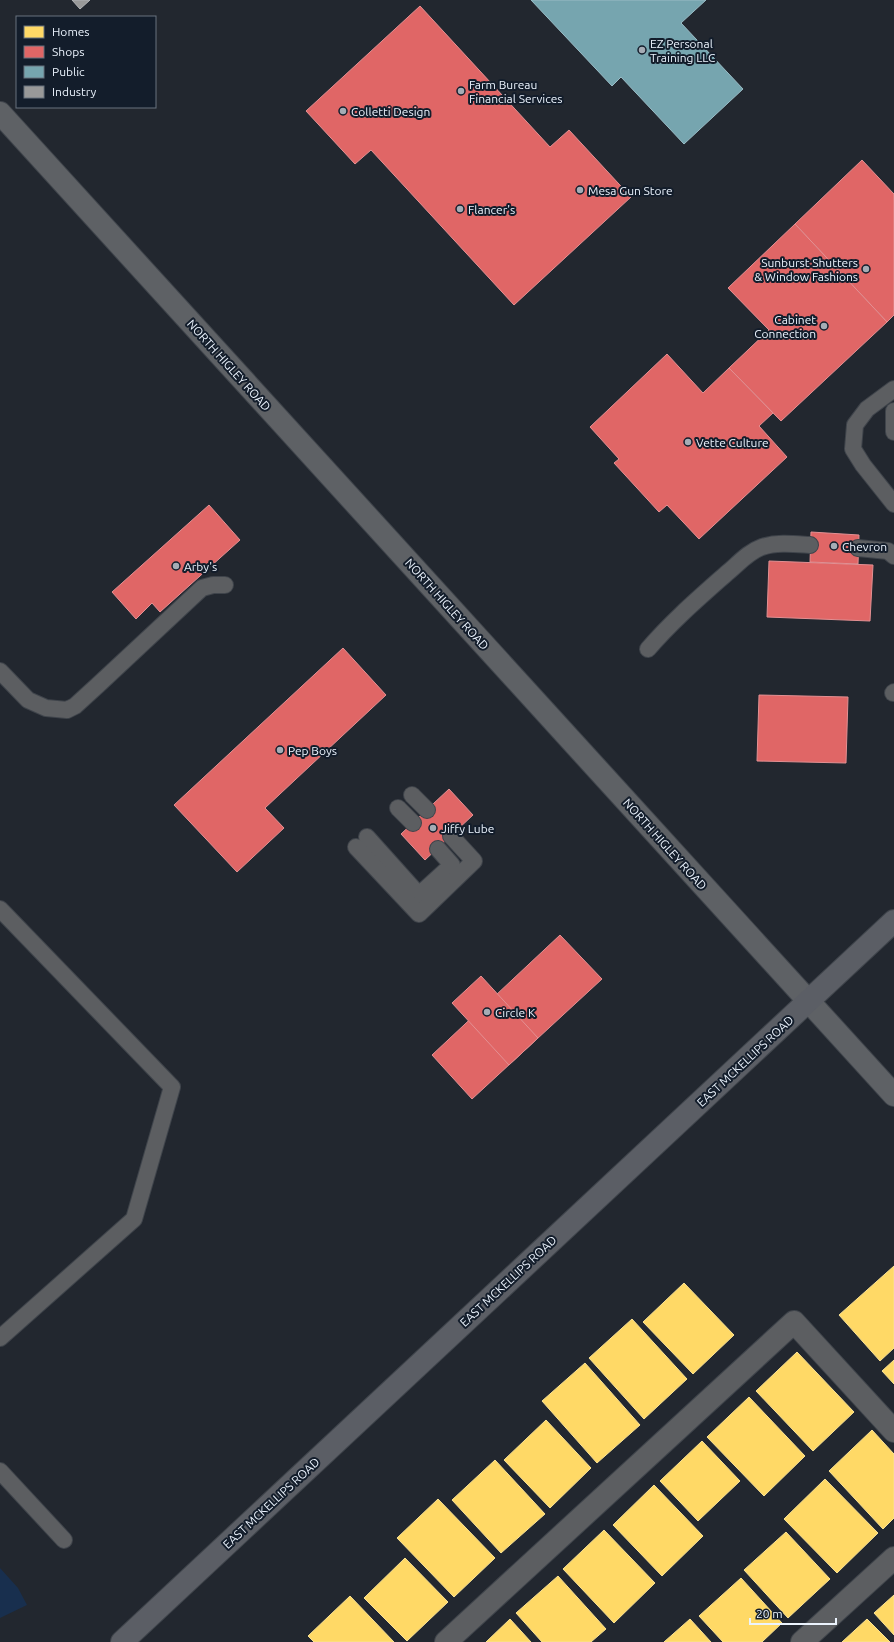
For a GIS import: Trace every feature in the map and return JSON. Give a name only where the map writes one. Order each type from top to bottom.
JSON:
[{"type":"main road","name":"NORTH HIGLEY ROAD","points":[[0,113],[894,1095]]},
{"type":"main road","name":"EAST MCKELLIPS ROAD","points":[[122,1642],[894,921]]},
{"type":"street","points":[[446,1642],[794,1322],[894,1431]]},
{"type":"street","points":[[802,1642],[894,1558]]},
{"type":"lane","points":[[894,389],[867,409],[855,425],[853,448],[862,466],[894,504]]},
{"type":"lane","points":[[894,411],[894,432]]},
{"type":"lane","points":[[648,649],[661,634],[750,553],[762,547],[775,544],[810,545]]},
{"type":"lane","points":[[858,548],[888,551],[894,556]]},
{"type":"lane","points":[[0,670],[28,700],[46,708],[67,710],[75,706],[202,588],[213,585],[225,585]]},
{"type":"lane","points":[[412,795],[426,810]]},
{"type":"lane","points":[[398,808],[413,823]]},
{"type":"lane","points":[[438,849],[452,865],[419,895],[361,842],[419,914],[474,861],[451,836]]},
{"type":"lane","points":[[0,908],[172,1087],[134,1219],[0,1338]]},
{"type":"lane","points":[[0,1471],[64,1540]]},
{"type":"shaded area","points":[[0,1568],[18,1588],[27,1605],[0,1618]]},
{"type":"building: Homes","points":[[894,1266],[894,1348],[880,1361],[839,1315]]},
{"type":"building: Homes","points":[[684,1283],[734,1335],[693,1374],[643,1322]]},
{"type":"building: Homes","points":[[632,1319],[687,1379],[644,1419],[589,1358]]},
{"type":"building: Homes","points":[[797,1352],[854,1412],[813,1451],[756,1391]]},
{"type":"building: Homes","points":[[894,1360],[894,1384],[882,1371]]},
{"type":"building: Homes","points":[[585,1363],[640,1425],[597,1463],[542,1401]]},
{"type":"building: Homes","points":[[749,1397],[805,1456],[764,1496],[707,1437]]},
{"type":"building: Homes","points":[[546,1420],[591,1468],[550,1508],[504,1460]]},
{"type":"building: Homes","points":[[872,1430],[894,1454],[894,1518],[883,1529],[829,1471]]},
{"type":"building: Homes","points":[[702,1441],[740,1481],[698,1521],[660,1481]]},
{"type":"building: Homes","points":[[495,1460],[545,1514],[501,1553],[452,1500]]},
{"type":"building: Homes","points":[[825,1479],[878,1533],[837,1573],[784,1519]]},
{"type":"building: Homes","points":[[654,1485],[703,1536],[662,1576],[613,1525]]},
{"type":"building: Homes","points":[[438,1499],[495,1558],[454,1597],[397,1538]]},
{"type":"building: Homes","points":[[604,1530],[655,1583],[614,1623],[563,1569]]},
{"type":"building: Homes","points":[[786,1532],[830,1579],[788,1618],[744,1570]]},
{"type":"building: Homes","points":[[405,1558],[448,1602],[407,1641],[364,1598]]},
{"type":"building: Homes","points":[[558,1576],[606,1629],[591,1642],[542,1642],[516,1613]]},
{"type":"building: Homes","points":[[741,1578],[782,1623],[762,1642],[723,1642],[699,1616]]},
{"type":"building: Homes","points":[[894,1595],[894,1635],[874,1613]]},
{"type":"building: Homes","points":[[350,1596],[394,1642],[314,1642],[308,1636]]},
{"type":"building: Homes","points":[[510,1619],[531,1642],[486,1642]]},
{"type":"building: Homes","points":[[690,1619],[711,1642],[664,1642]]},
{"type":"building: Homes","points":[[867,1619],[890,1642],[842,1642]]},
{"type":"building: Shops","points":[[420,6],[550,147],[569,130],[631,197],[514,305],[371,150],[355,164],[306,111]]},
{"type":"building: Shops","name":"Sunburst Shutters & Window Fashions","points":[[862,160],[894,194],[894,315],[887,322],[795,224]]},
{"type":"building: Shops","name":"Cabinet Connection","points":[[795,224],[887,322],[781,421],[729,368],[769,330],[728,288]]},
{"type":"building: Shops","name":"Vette Culture","points":[[667,354],[703,393],[729,368],[773,413],[759,426],[787,457],[699,539],[667,505],[659,512],[614,463],[619,459],[590,427]]},
{"type":"building: Shops","name":"Arby's","points":[[209,505],[240,540],[160,612],[152,603],[136,619],[112,592]]},
{"type":"building: Shops","name":"Chevron","points":[[811,532],[859,535],[858,564],[810,562]]},
{"type":"building: Shops","name":"Chevron","points":[[769,561],[873,565],[870,621],[767,617]]},
{"type":"building: Shops","name":"Pep Boys","points":[[343,648],[386,695],[265,808],[284,828],[237,872],[174,805]]},
{"type":"building: Shops","points":[[759,695],[848,697],[846,763],[757,761]]},
{"type":"building: Shops","name":"Jiffy Lube","points":[[449,789],[473,815],[425,860],[401,834]]},
{"type":"building: Shops","name":"Circle K","points":[[560,935],[602,979],[472,1099],[432,1055]]},
{"type":"building: Shops","name":"Circle K","points":[[481,976],[538,1038],[509,1065],[452,1003]]},
{"type":"building: Public","name":"EZ Personal Training LLC","points":[[531,0],[706,0],[681,23],[743,89],[684,144],[621,77],[612,86]]},
{"type":"building: Industry","points":[[72,0],[90,0],[80,9]]},
{"type":"place","name":"EZ Personal Training LLC","points":[[642,50]]},
{"type":"place","name":"Farm Bureau Financial Services","points":[[461,91]]},
{"type":"place","name":"Colletti Design","points":[[343,111]]},
{"type":"place","name":"Mesa Gun Store","points":[[580,190]]},
{"type":"place","name":"Flancer's","points":[[460,209]]},
{"type":"place","name":"Sunburst Shutters & Window Fashions","points":[[866,269]]},
{"type":"place","name":"Cabinet Connection","points":[[824,326]]},
{"type":"place","name":"Vette Culture","points":[[688,442]]},
{"type":"place","name":"Chevron","points":[[834,546]]},
{"type":"place","name":"Arby's","points":[[176,566]]},
{"type":"place","name":"Pep Boys","points":[[280,750]]},
{"type":"place","name":"Jiffy Lube","points":[[433,828]]},
{"type":"place","name":"Circle K","points":[[487,1012]]}]
